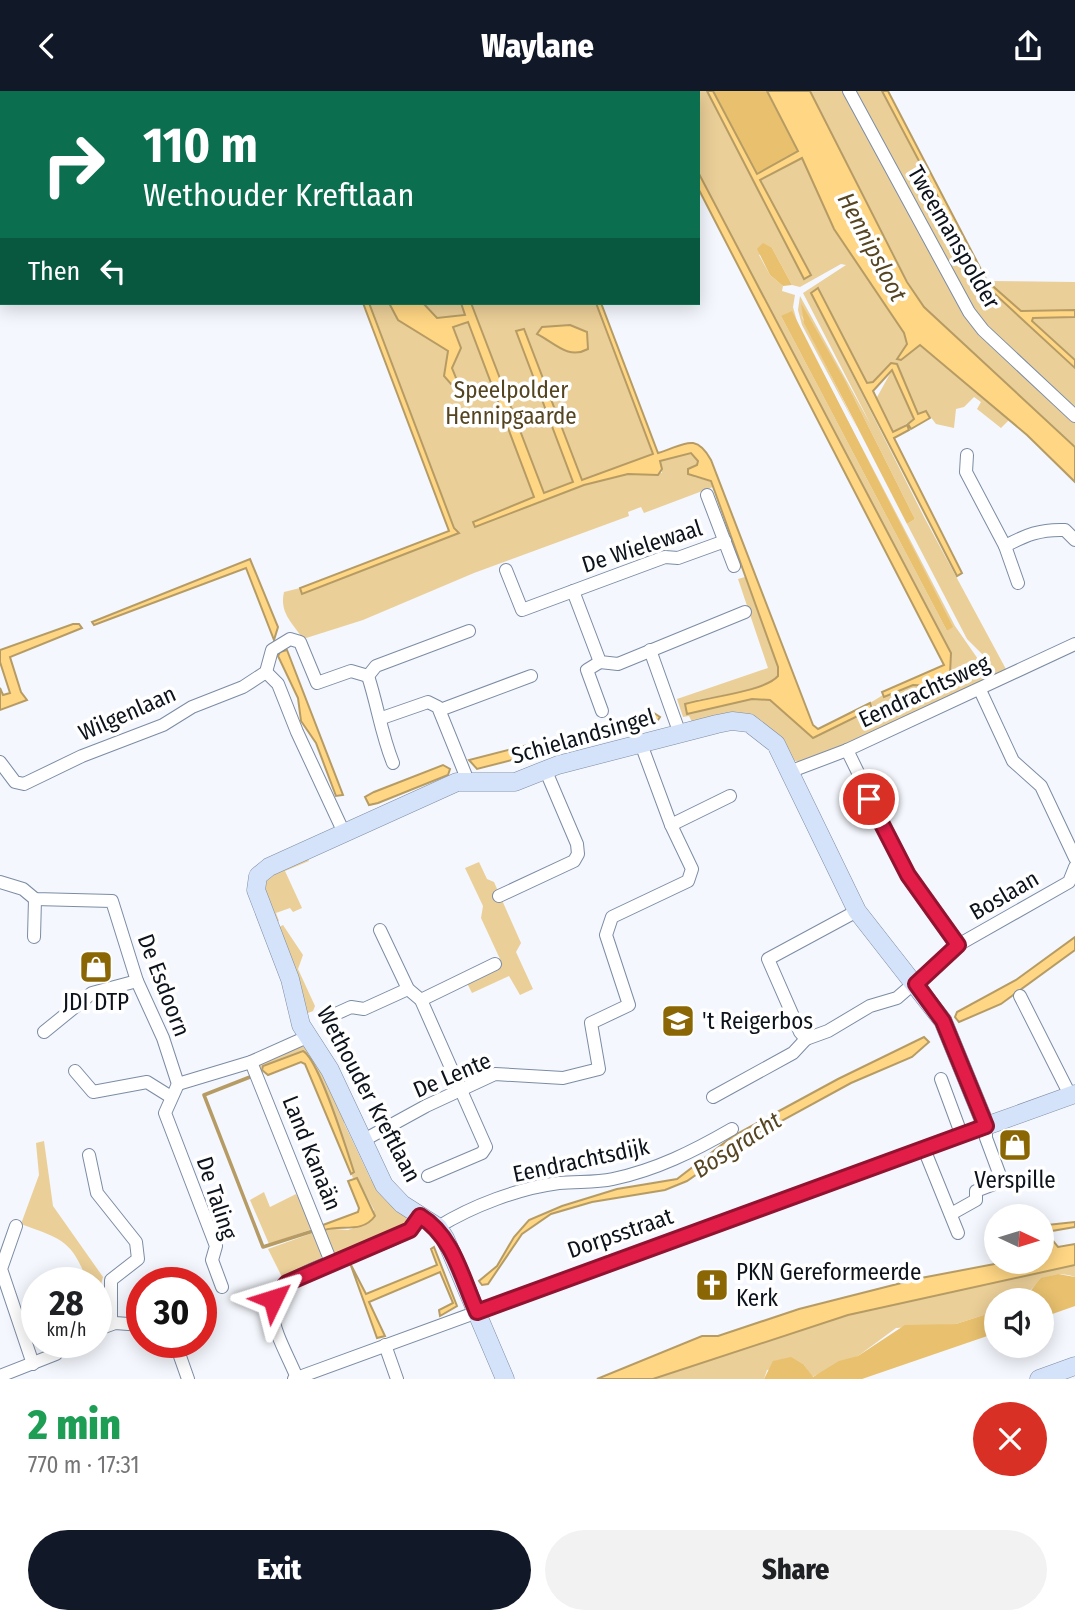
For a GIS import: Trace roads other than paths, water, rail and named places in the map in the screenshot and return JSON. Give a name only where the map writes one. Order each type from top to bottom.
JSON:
[{"type":"street","name":"Tweemanspolder","points":[[849,91],[969,312],[983,330],[1075,416]]},
{"type":"street","points":[[967,455],[966,472],[1005,546],[1018,583]]},
{"type":"street","name":"De Wielewaal","points":[[707,495],[734,566]]},
{"type":"street","points":[[1005,546],[1032,532],[1045,529],[1065,530],[1075,540]]},
{"type":"street","name":"De Wielewaal","points":[[506,570],[522,610],[665,557],[678,558],[725,541]]},
{"type":"street","name":"De Wielewaal","points":[[573,591],[600,662]]},
{"type":"street","points":[[602,711],[587,670],[600,662],[618,664],[745,612]]},
{"type":"street","points":[[393,763],[381,731],[382,718],[368,676],[376,666],[470,631]]},
{"type":"street","name":"Wilgenlaan","points":[[2,769],[15,782],[24,784],[94,751],[163,725],[192,707],[243,687],[266,672],[272,650],[290,639],[300,642],[317,683],[351,671],[368,676]]},
{"type":"street","name":"Eendrachtsweg","points":[[789,772],[847,750],[1075,644]]},
{"type":"street","points":[[650,650],[680,734]]},
{"type":"street","points":[[266,672],[278,684],[292,723],[345,835]]},
{"type":"street","points":[[440,710],[531,676]]},
{"type":"street","points":[[980,690],[1013,761],[1041,786],[1075,858]]},
{"type":"street","points":[[382,718],[428,702],[440,710],[468,781]]},
{"type":"street","name":"Schielandsingel","points":[[258,876],[268,867],[345,835],[441,787],[468,781],[507,783],[545,769],[732,721],[749,723],[776,744],[857,911],[943,1021],[986,1126]]},
{"type":"street","points":[[641,744],[671,825],[730,796]]},
{"type":"street","points":[[847,750],[908,875],[958,945]]},
{"type":"street","points":[[499,896],[574,860],[578,854],[577,844],[545,769]]},
{"type":"street","name":"De Lente","points":[[364,1140],[495,1075],[563,1078],[599,1069],[591,1023],[629,1005],[606,935],[607,924],[620,913],[688,881],[692,869],[671,825]]},
{"type":"street","name":"Boslaan","points":[[713,1097],[793,1053],[806,1039],[838,1026],[870,1006],[897,998],[958,945],[1069,882],[1075,867]]},
{"type":"street","name":"Wethouder Kreftlaan","points":[[258,876],[256,890],[290,979],[297,1014],[307,1037],[330,1070],[384,1185],[402,1204],[438,1227]]},
{"type":"street","points":[[0,882],[23,889],[35,899],[34,937]]},
{"type":"street","name":"De Esdoorn","points":[[35,899],[112,901],[137,981],[163,1038],[178,1084]]},
{"type":"street","points":[[806,1039],[800,1032],[768,959],[804,942],[814,931],[857,911]]},
{"type":"street","points":[[380,930],[408,989],[421,1000],[486,1147],[482,1153],[428,1176]]},
{"type":"street","points":[[421,1000],[495,964]]},
{"type":"street","points":[[44,1032],[92,993],[137,981]]},
{"type":"street","points":[[328,1017],[351,1007],[364,1009],[408,989]]},
{"type":"street","points":[[1020,996],[1073,1095]]},
{"type":"street","points":[[75,1072],[93,1092],[147,1082],[171,1097],[178,1084],[251,1062],[307,1037]]},
{"type":"street","name":"Land Kanaän","points":[[251,1062],[331,1262]]},
{"type":"street","points":[[941,1079],[962,1136]]},
{"type":"street","name":"Dorpsstraat","points":[[295,1378],[1073,1095]]},
{"type":"street","name":"De Taling","points":[[171,1097],[165,1108],[168,1122],[216,1247],[212,1260],[222,1287]]},
{"type":"street","points":[[951,1214],[973,1204],[976,1191],[1002,1181],[986,1138],[986,1126]]},
{"type":"street","name":"Eendrachtsdijk","points":[[438,1227],[478,1207],[542,1186],[611,1179],[640,1172],[683,1156],[732,1129]]},
{"type":"street","points":[[924,1149],[958,1233]]},
{"type":"street","points":[[89,1155],[97,1193],[136,1242],[138,1259],[112,1279]]},
{"type":"street","points":[[295,1378],[275,1323],[273,1299],[287,1283],[410,1230],[420,1216]]},
{"type":"street","points":[[16,1226],[1,1269],[33,1364]]},
{"type":"street","points":[[438,1227],[446,1238],[505,1379]]},
{"type":"street","points":[[385,1345],[397,1379]]},
{"type":"street","points":[[0,1376],[47,1358]]},
{"type":"street","points":[[181,1358],[188,1379]]},
{"type":"street","points":[[1039,1379],[1075,1366]]},
{"type":"water","name":"Hennipsloot","points":[[707,91],[713,91],[757,174],[798,151],[767,91],[810,91],[907,282],[924,307],[1075,447],[1075,482],[1027,435],[920,345],[901,360],[897,359],[907,344],[904,333],[834,229],[802,158],[760,180],[811,275],[804,279]]},
{"type":"water","points":[[882,91],[888,91],[987,281],[1021,311],[1075,310],[1075,317],[1033,318],[1032,321],[1075,360],[1075,368],[984,284]]},
{"type":"water","points":[[700,176],[951,653],[950,674],[932,686],[913,685],[884,697],[882,692],[944,665],[700,192]]},
{"type":"water","points":[[818,288],[867,383],[873,382],[891,363],[897,364],[918,414],[926,411],[930,418],[911,429],[908,424],[914,419],[892,370],[873,391],[893,432],[907,425],[909,430],[894,438],[962,573],[957,576],[811,293]]},
{"type":"water","points":[[364,305],[370,305],[454,528],[459,533],[302,594],[300,588],[449,531]]},
{"type":"water","points":[[390,305],[425,305],[437,318],[465,315],[462,305],[472,305],[544,493],[573,482],[516,331],[524,329],[582,480],[653,454],[597,305],[602,305],[658,453],[682,444],[694,443],[705,451],[711,460],[813,725],[818,729],[870,703],[872,709],[813,738],[770,700],[752,699],[687,714],[685,704],[748,690],[771,682],[778,676],[778,667],[711,481],[688,474],[688,469],[697,465],[698,461],[691,453],[660,461],[662,469],[658,475],[628,474],[584,485],[475,527],[473,522],[534,497],[468,322],[453,327],[461,348],[452,368],[458,383],[451,384],[444,376],[448,351],[398,320]]},
{"type":"water","points":[[570,325],[587,332],[588,349],[574,353],[537,334],[542,327]]},
{"type":"water","points":[[250,559],[278,627],[274,640],[246,568],[94,625],[92,622]]},
{"type":"water","points":[[79,624],[82,628],[10,657],[21,692],[27,700],[0,710],[0,688],[3,695],[10,693],[0,662],[0,650]]},
{"type":"water","points":[[287,650],[343,795],[336,796],[316,743],[301,721],[298,698],[278,656],[280,652]]},
{"type":"water","points":[[654,713],[660,717],[656,723],[477,769],[469,760]]},
{"type":"water","points":[[443,765],[450,769],[448,775],[378,803],[369,805],[365,797],[374,792]]},
{"type":"water","points":[[1075,937],[1075,950],[1001,1004],[959,1022],[955,1017],[957,1012],[1016,980]]},
{"type":"water","name":"Bosgracht","points":[[924,1037],[929,1042],[912,1057],[851,1083],[743,1142],[687,1181],[665,1190],[592,1202],[551,1214],[522,1234],[488,1284],[482,1285],[479,1281],[497,1266],[514,1237],[529,1220],[562,1206],[617,1189],[677,1179],[733,1136],[838,1079]]},
{"type":"water","points":[[303,1051],[317,1070],[324,1087],[354,1172],[351,1174],[305,1064],[301,1062],[268,1075],[262,1070],[263,1066]]},
{"type":"water","points":[[357,1178],[375,1216],[370,1222],[358,1227],[324,1230],[323,1225],[358,1212],[359,1208],[348,1181]]},
{"type":"water","points":[[1075,1222],[1075,1227],[1054,1231],[1054,1224]]},
{"type":"water","points":[[1054,1242],[1058,1247],[1075,1244],[1075,1265],[1054,1270]]},
{"type":"water","points":[[434,1247],[457,1306],[440,1316],[439,1310],[453,1303],[440,1272],[369,1302],[385,1336],[377,1338],[350,1263],[366,1294],[437,1265],[431,1249]]},
{"type":"water","points":[[984,1266],[984,1274],[1034,1274],[848,1315],[653,1379],[597,1379],[702,1336],[718,1336],[799,1309],[921,1278]]},
{"type":"waterway","points":[[250,1077],[204,1095],[263,1247],[316,1230]]},
{"type":"place","name":"JDI DTP","points":[[96,967]]},
{"type":"place","name":"'t Reigerbos","points":[[678,1021]]},
{"type":"place","name":"Verspille","points":[[1015,1145]]},
{"type":"place","name":"PKN Gereformeerde Kerk","points":[[712,1285]]},
{"type":"park label","name":"Speelpolder Hennipgaarde","points":[[511,403]]}]
